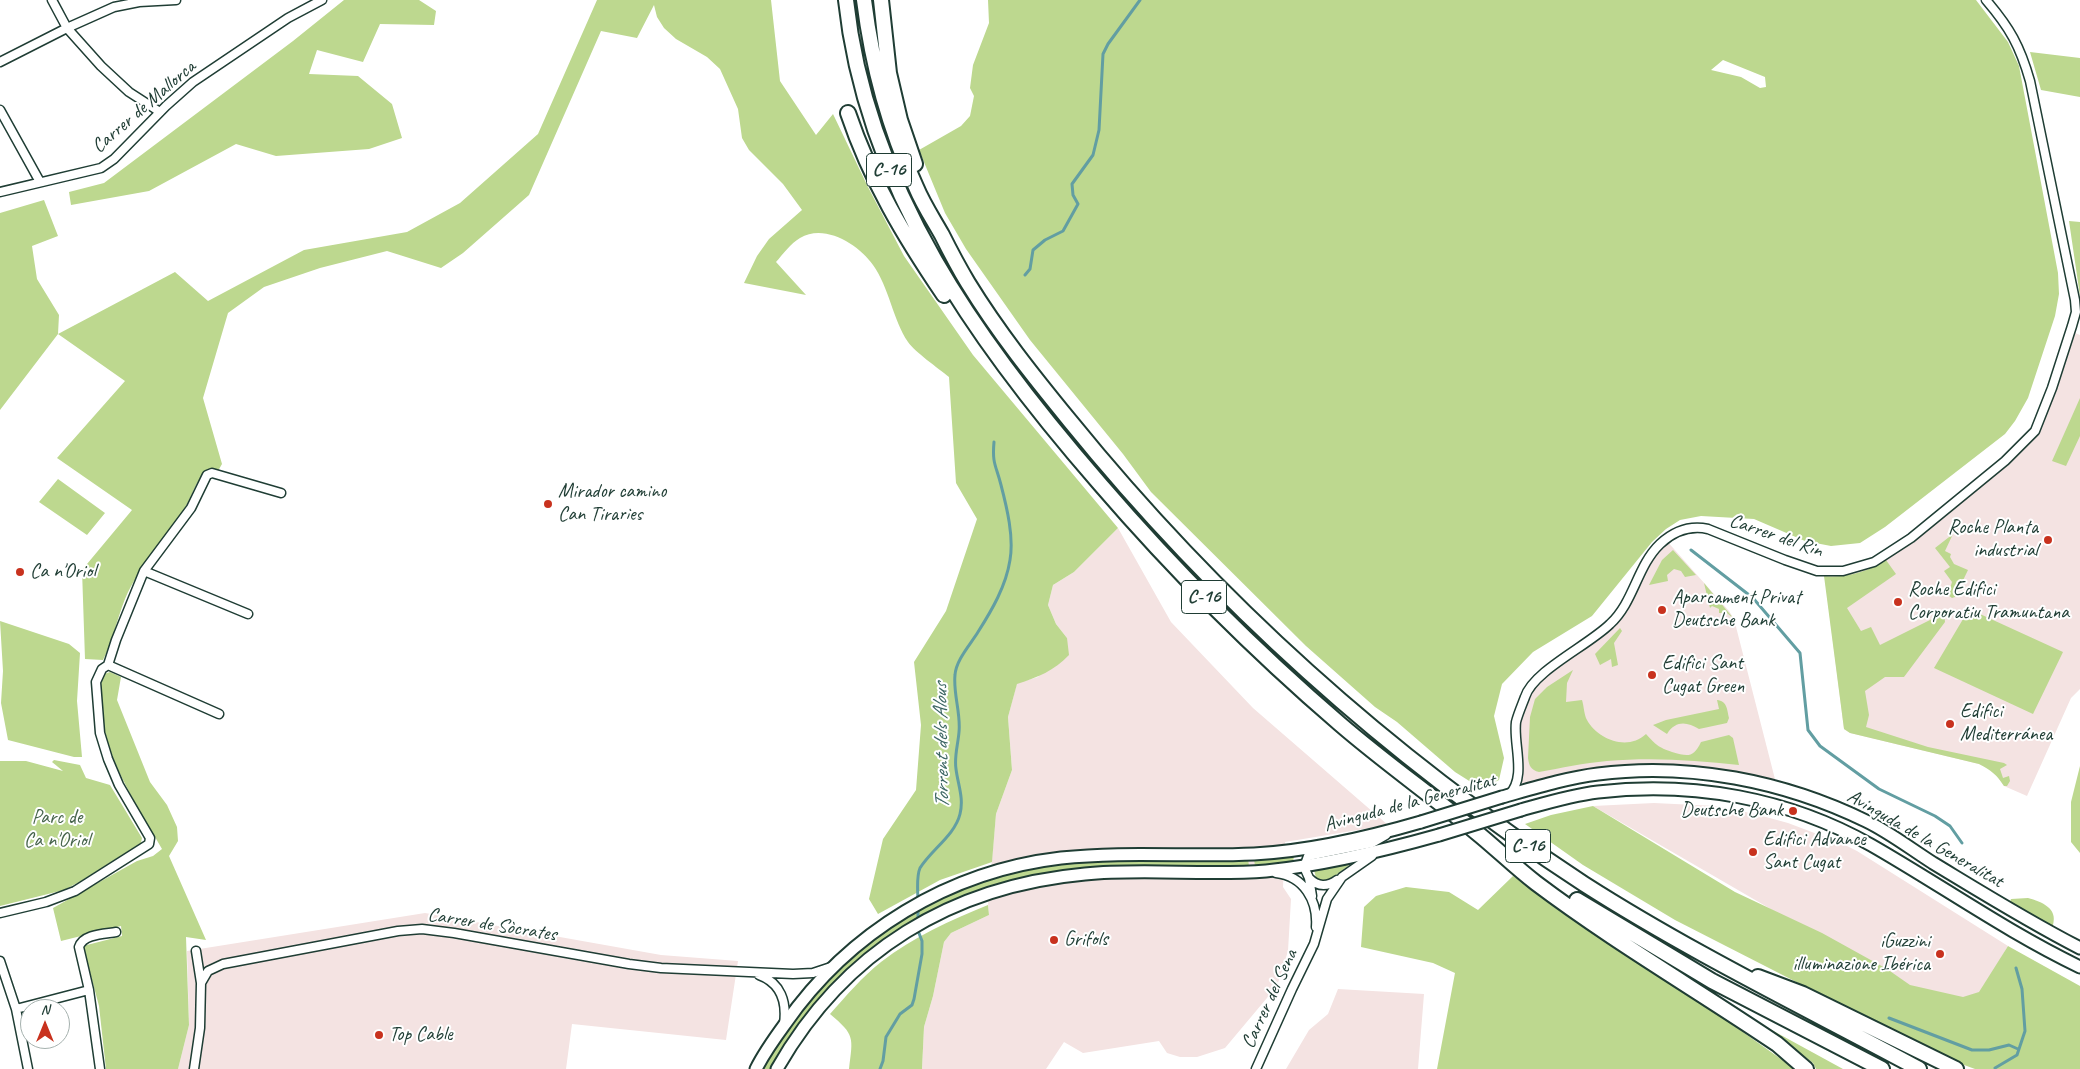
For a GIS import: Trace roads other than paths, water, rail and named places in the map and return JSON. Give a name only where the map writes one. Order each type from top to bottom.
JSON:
[{"type":"highway","name":"C-16","points":[[846,0],[862,90],[872,123],[892,178],[930,256],[973,323],[1028,398],[1125,514],[1194,587],[1266,658],[1333,718],[1475,832],[1669,957],[1765,1010],[1882,1069]]},
{"type":"highway","name":"C-16","points":[[864,0],[875,66],[890,121],[908,169],[928,210],[968,282],[1045,390],[1136,500],[1247,615],[1355,713],[1458,795],[1582,882],[1669,936],[1714,961],[1919,1069]]},
{"type":"highway","points":[[881,0],[884,47],[895,101],[928,210]]},
{"type":"highway","points":[[848,113],[874,180],[893,217],[947,300],[973,323]]},
{"type":"highway","points":[[1475,832],[1535,883],[1764,1036],[1805,1067]]},
{"type":"highway","points":[[1714,961],[1803,994],[1956,1069]]},
{"type":"street","points":[[52,0],[68,28],[101,66],[129,92],[160,112]]},
{"type":"street","points":[[0,62],[114,7],[139,2],[176,0]]},
{"type":"street","name":"Carrer de Mallorca","points":[[0,192],[101,168],[114,160],[160,112],[193,82],[288,18],[322,0]]},
{"type":"street","points":[[1986,0],[2012,32],[2022,55],[2078,312]]},
{"type":"street","points":[[0,110],[40,182]]},
{"type":"street","name":"Carrer del Rin","points":[[1506,796],[1514,790],[1518,778],[1516,721],[1526,692],[1542,674],[1592,640],[1621,614],[1648,559],[1660,544],[1676,532],[1696,527],[1708,529],[1817,571],[1843,571],[1874,562],[1910,538],[2004,461],[2035,431],[2078,312]]},
{"type":"street","points":[[155,851],[150,838],[119,785],[108,759],[100,732],[96,682],[102,669],[108,665],[144,571],[191,508],[207,475],[212,473],[281,493]]},
{"type":"street","points":[[144,571],[248,614]]},
{"type":"street","points":[[108,665],[219,714]]},
{"type":"street","name":"Avinguda de la Generalitat","points":[[756,1069],[804,998],[832,967],[866,937],[935,895],[983,875],[1022,864],[1062,858],[1112,855],[1254,854],[1340,844],[1539,787],[1597,774],[1660,770],[1730,777],[1789,790],[1820,801],[1867,822],[1986,895],[2080,948]]},
{"type":"street","points":[[1518,778],[1521,783],[1539,787]]},
{"type":"street","name":"Avinguda de la Generalitat","points":[[777,1069],[792,1044],[832,992],[874,955],[898,937],[934,915],[985,894],[1037,880],[1087,874],[1264,871],[1304,867],[1355,857],[1439,835],[1521,810],[1597,792],[1660,788],[1698,791],[1750,798],[1801,813],[1834,826],[1871,845],[2022,936],[2080,967]]},
{"type":"street","points":[[1304,867],[1308,856],[1372,843],[1392,830]]},
{"type":"street","points":[[0,913],[46,902],[75,891],[149,844],[150,838]]},
{"type":"street","name":"Carrer del Sena","points":[[1309,878],[1316,884],[1324,886],[1331,884],[1367,858],[1415,841]]},
{"type":"street","name":"Carrer del Sena","points":[[1304,867],[1309,878],[1316,907],[1317,924],[1314,944]]},
{"type":"street","points":[[1264,871],[1282,874],[1294,879],[1312,896]]},
{"type":"street","name":"Carrer del Sena","points":[[1256,1069],[1314,944],[1327,899],[1342,877]]},
{"type":"street","name":"Carrer de Sòcrates","points":[[201,983],[208,971],[223,964],[398,931],[422,929],[629,964],[755,974],[804,974],[832,967]]},
{"type":"street","points":[[90,1069],[100,1068],[89,990],[80,953],[80,942],[86,938],[116,932]]},
{"type":"street","points":[[194,1069],[200,1028],[201,983],[196,951]]},
{"type":"street","points":[[0,961],[16,1010],[28,1069]]},
{"type":"street","name":"Carrer de Sòcrates","points":[[755,974],[765,978],[778,989],[785,1004],[784,1026]]},
{"type":"street","points":[[16,1010],[89,990]]},
{"type":"waterway","name":"Torrent dels Alous","points":[[1025,275],[1030,269],[1033,250],[1045,240],[1063,231],[1078,204],[1073,195],[1072,184],[1093,155],[1099,130],[1103,54],[1108,44],[1140,0]]},
{"type":"waterway","name":"Torrent dels Alous","points":[[918,902],[920,868],[953,829],[961,808],[956,764],[959,737],[955,689],[956,669],[998,598],[1010,560],[1009,522],[994,460],[994,442]]},
{"type":"waterway","points":[[1691,550],[1753,598],[1800,653],[1808,730],[1820,746],[1879,789],[1935,816],[1950,826],[1962,843]]},
{"type":"waterway","name":"Torrent dels Alous","points":[[918,908],[918,922]]},
{"type":"waterway","name":"Torrent dels Alous","points":[[880,1069],[886,1037],[900,1014],[912,1005],[914,999],[922,954],[922,941],[917,928]]},
{"type":"waterway","points":[[1995,1068],[2017,1055],[2025,1031],[2022,989],[2016,968]]},
{"type":"waterway","points":[[1889,1018],[1972,1050],[1989,1050],[2009,1045],[2018,1049]]},
{"type":"place","name":"Mirador camino Can Tiraries","points":[[548,504]]},
{"type":"place","name":"Roche Planta industrial","points":[[2048,540]]},
{"type":"place","name":"Ca n'Oriol","points":[[20,572]]},
{"type":"place","name":"Roche Edifici Corporatiu Tramuntana","points":[[1898,602]]},
{"type":"place","name":"Aparcament Privat Deutsche Bank","points":[[1662,610]]},
{"type":"place","name":"Edifici Sant Cugat Green","points":[[1652,675]]},
{"type":"place","name":"Edifici Mediterránea","points":[[1950,724]]},
{"type":"place","name":"Deutsche Bank","points":[[1793,811]]},
{"type":"place","name":"Edifici Advance Sant Cugat","points":[[1753,852]]},
{"type":"place","name":"Grifols","points":[[1054,940]]},
{"type":"place","name":"iGuzzini illuminazione Ibérica","points":[[1940,954]]},
{"type":"place","name":"Top Cable","points":[[379,1035]]},
{"type":"park label","name":"Parc de Ca n'Oriol","points":[[57,830]]}]
